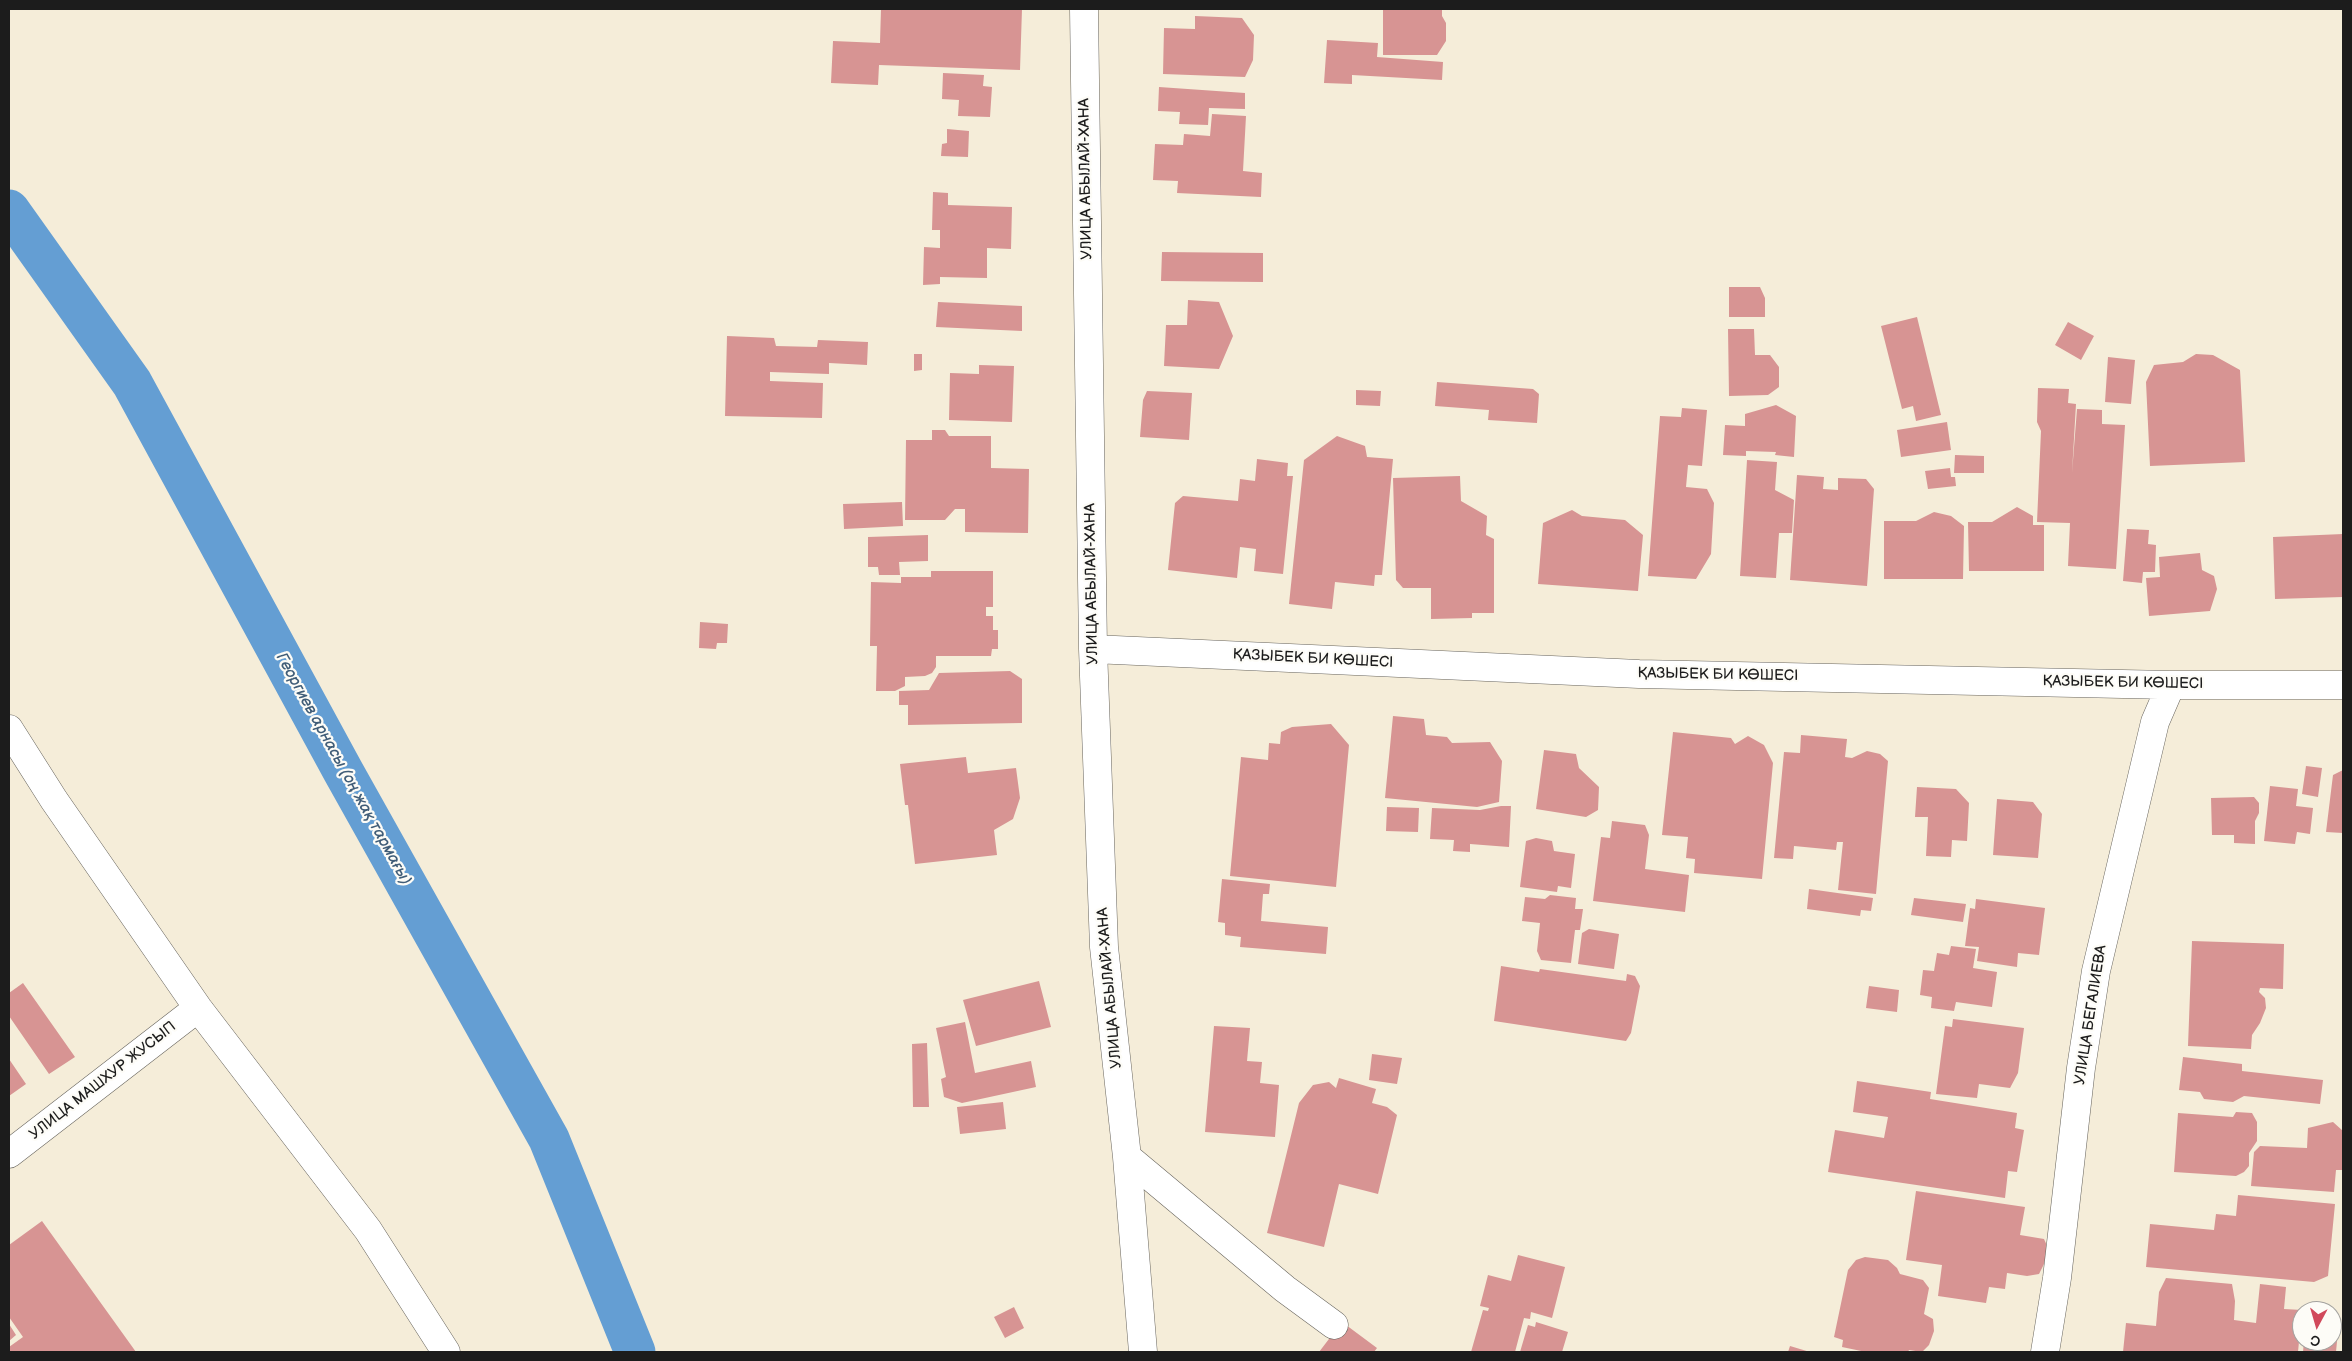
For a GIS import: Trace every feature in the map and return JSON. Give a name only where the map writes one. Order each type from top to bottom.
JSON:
[{"type":"street","name":"УЛИЦА АБЫЛАЙ-ХАНА","points":[[1084,9],[1093,649],[1104,947],[1127,1157],[1143,1352]]},
{"type":"street","name":"ҚАЗЫБЕК БИ КӨШЕСІ","points":[[1093,649],[1639,674],[2171,685],[2343,685]]},
{"type":"street","name":"УЛИЦА БЕГАЛИЕВА","points":[[2045,1352],[2058,1268],[2081,1068],[2096,971],[2155,722],[2171,685]]},
{"type":"street","points":[[9,729],[54,800],[198,1008],[368,1230],[446,1352]]},
{"type":"street","name":"УЛИЦА МАШХУР ЖУСЫП","points":[[9,1154],[198,1008]]},
{"type":"street","points":[[1127,1157],[1284,1289],[1334,1325]]},
{"type":"building","points":[[881,9],[1022,9],[1020,70],[879,65],[878,85],[831,83],[833,41],[880,43]]},
{"type":"building","points":[[1383,9],[1442,9],[1442,16],[1446,23],[1446,41],[1437,55],[1383,55]]},
{"type":"building","points":[[1195,16],[1242,18],[1254,35],[1253,60],[1245,77],[1163,74],[1164,28],[1195,29]]},
{"type":"building","points":[[1327,40],[1378,43],[1377,57],[1443,62],[1442,80],[1352,75],[1352,84],[1324,83]]},
{"type":"building","points":[[943,73],[984,75],[983,86],[992,87],[990,117],[958,116],[959,100],[942,99]]},
{"type":"building","points":[[1159,87],[1245,93],[1245,109],[1209,108],[1208,125],[1179,124],[1180,112],[1158,111]]},
{"type":"building","points":[[1212,114],[1246,116],[1243,171],[1262,173],[1261,197],[1177,193],[1178,181],[1153,180],[1155,144],[1183,145],[1184,134],[1210,136]]},
{"type":"building","points":[[947,129],[969,131],[968,157],[941,156],[942,144],[947,143]]},
{"type":"building","points":[[933,192],[948,193],[948,205],[1012,207],[1011,249],[987,248],[987,278],[940,277],[940,284],[923,285],[924,247],[940,248],[940,230],[932,230]]},
{"type":"building","points":[[1162,252],[1263,253],[1263,282],[1161,281]]},
{"type":"building","points":[[1729,287],[1760,287],[1765,298],[1765,317],[1729,317]]},
{"type":"building","points":[[1188,300],[1219,302],[1233,336],[1219,369],[1164,366],[1166,325],[1187,325]]},
{"type":"building","points":[[938,302],[1022,306],[1022,331],[936,327]]},
{"type":"building","points":[[1917,317],[1941,415],[1916,421],[1913,406],[1902,409],[1881,326]]},
{"type":"building","points":[[2068,322],[2094,336],[2081,360],[2055,345]]},
{"type":"building","points":[[1728,329],[1754,329],[1755,355],[1770,355],[1779,367],[1779,387],[1768,395],[1729,396]]},
{"type":"building","points":[[727,336],[774,338],[776,346],[817,347],[818,340],[868,342],[867,365],[829,363],[829,374],[770,372],[770,381],[823,383],[822,418],[725,416]]},
{"type":"building","points":[[914,354],[922,354],[922,370],[914,371]]},
{"type":"building","points":[[2196,354],[2213,355],[2240,370],[2245,462],[2150,466],[2146,382],[2154,365],[2183,362]]},
{"type":"building","points":[[2108,357],[2135,360],[2131,404],[2105,402]]},
{"type":"building","points":[[979,365],[1014,366],[1012,422],[949,420],[950,373],[979,374]]},
{"type":"building","points":[[1437,382],[1533,389],[1539,394],[1537,423],[1488,420],[1489,410],[1435,406]]},
{"type":"building","points":[[2038,388],[2069,389],[2068,403],[2076,404],[2072,473],[2077,409],[2102,410],[2102,424],[2125,425],[2116,569],[2068,566],[2070,523],[2037,522],[2041,431],[2037,422]]},
{"type":"building","points":[[1356,390],[1381,391],[1380,406],[1356,405]]},
{"type":"building","points":[[1147,391],[1192,393],[1189,440],[1140,437],[1143,400]]},
{"type":"building","points":[[1776,405],[1796,416],[1794,457],[1775,455],[1776,452],[1746,451],[1746,456],[1723,455],[1725,425],[1745,426],[1745,414]]},
{"type":"building","points":[[1682,408],[1707,410],[1702,466],[1688,465],[1686,487],[1707,489],[1714,503],[1711,554],[1696,579],[1648,576],[1660,416],[1681,417]]},
{"type":"building","points":[[1947,422],[1951,450],[1901,457],[1897,430]]},
{"type":"building","points":[[932,430],[945,430],[949,436],[991,436],[991,468],[1029,469],[1028,533],[965,532],[965,509],[955,509],[945,520],[905,520],[906,440],[932,440]]},
{"type":"building","points":[[1337,436],[1365,446],[1367,457],[1393,459],[1382,575],[1375,575],[1374,586],[1335,582],[1332,609],[1289,604],[1304,460]]},
{"type":"building","points":[[1955,455],[1984,456],[1984,473],[1954,473]]},
{"type":"building","points":[[1257,459],[1288,463],[1287,476],[1293,476],[1283,574],[1254,571],[1256,549],[1240,547],[1237,578],[1168,570],[1175,503],[1183,496],[1238,501],[1240,479],[1255,481]]},
{"type":"building","points":[[1747,460],[1777,462],[1775,490],[1794,500],[1792,533],[1779,533],[1776,578],[1740,576]]},
{"type":"building","points":[[1950,468],[1951,477],[1955,477],[1956,486],[1928,489],[1925,471]]},
{"type":"building","points":[[1797,475],[1824,477],[1823,489],[1838,490],[1838,478],[1866,479],[1874,489],[1867,586],[1790,580]]},
{"type":"building","points":[[1460,476],[1461,501],[1487,516],[1486,535],[1494,539],[1494,613],[1472,613],[1472,618],[1431,619],[1431,588],[1403,588],[1396,580],[1393,478]]},
{"type":"building","points":[[902,502],[903,526],[844,529],[843,504]]},
{"type":"building","points":[[2017,507],[2033,516],[2033,525],[2044,525],[2044,571],[1969,571],[1968,522],[1992,522]]},
{"type":"building","points":[[1572,510],[1582,516],[1625,520],[1643,535],[1638,591],[1538,584],[1543,523]]},
{"type":"building","points":[[1934,512],[1951,516],[1964,526],[1963,579],[1884,579],[1884,521],[1916,521]]},
{"type":"building","points":[[2127,529],[2149,530],[2148,544],[2156,545],[2155,572],[2143,572],[2142,583],[2123,581]]},
{"type":"building","points":[[2343,534],[2343,597],[2275,599],[2273,537]]},
{"type":"building","points":[[928,535],[928,561],[899,562],[900,575],[879,575],[878,567],[868,567],[868,537]]},
{"type":"building","points":[[2200,553],[2202,570],[2214,576],[2217,589],[2210,611],[2149,616],[2146,578],[2160,577],[2159,557]]},
{"type":"building","points":[[931,571],[993,571],[993,607],[986,607],[986,616],[993,616],[993,630],[998,630],[998,649],[992,649],[991,656],[936,656],[936,667],[932,673],[925,676],[905,677],[905,686],[895,691],[876,691],[877,646],[870,646],[871,582],[901,583],[901,577],[931,577]]},
{"type":"building","points":[[700,622],[728,624],[727,643],[717,643],[716,649],[699,648]]},
{"type":"building","points":[[1010,671],[1022,679],[1022,723],[908,725],[908,705],[899,705],[899,691],[929,690],[939,673]]},
{"type":"building","points":[[1393,716],[1424,719],[1426,735],[1447,737],[1452,743],[1490,742],[1502,761],[1499,802],[1477,807],[1385,798]]},
{"type":"building","points":[[1331,724],[1349,745],[1336,887],[1230,876],[1241,757],[1268,760],[1269,743],[1280,744],[1281,732],[1292,727]]},
{"type":"building","points":[[1673,732],[1731,738],[1735,744],[1748,736],[1764,745],[1773,763],[1762,879],[1694,873],[1695,859],[1686,858],[1688,837],[1662,835]]},
{"type":"building","points":[[1801,735],[1847,739],[1845,757],[1852,758],[1867,751],[1880,754],[1888,761],[1876,894],[1838,890],[1843,842],[1837,842],[1836,850],[1794,846],[1793,859],[1774,858],[1784,752],[1800,753]]},
{"type":"building","points":[[1544,750],[1576,754],[1579,768],[1599,787],[1598,810],[1586,817],[1536,809]]},
{"type":"building","points":[[966,757],[968,773],[1016,768],[1020,798],[1013,819],[994,830],[997,855],[915,864],[908,805],[905,805],[900,764]]},
{"type":"building","points":[[2306,766],[2322,768],[2318,797],[2302,794]]},
{"type":"building","points":[[2343,770],[2343,833],[2326,832],[2333,775]]},
{"type":"building","points":[[2270,786],[2298,789],[2296,806],[2313,808],[2310,834],[2297,832],[2295,844],[2264,841]]},
{"type":"building","points":[[1917,787],[1956,789],[1969,803],[1967,841],[1952,840],[1951,857],[1926,856],[1928,817],[1915,817]]},
{"type":"building","points":[[2254,797],[2259,803],[2259,813],[2255,821],[2255,844],[2234,843],[2234,835],[2212,835],[2211,798]]},
{"type":"building","points":[[1997,799],[2033,802],[2042,814],[2038,858],[1993,855]]},
{"type":"building","points":[[1511,806],[1509,847],[1470,844],[1470,852],[1453,851],[1454,840],[1430,839],[1432,808],[1480,810]]},
{"type":"building","points":[[1387,807],[1419,808],[1418,832],[1386,831]]},
{"type":"building","points":[[1612,821],[1645,825],[1649,835],[1645,869],[1689,875],[1685,912],[1593,901],[1601,837],[1610,838]]},
{"type":"building","points":[[1536,838],[1552,841],[1554,851],[1575,854],[1571,888],[1558,886],[1557,892],[1520,887],[1526,841]]},
{"type":"building","points":[[1222,879],[1270,884],[1269,894],[1263,894],[1261,921],[1328,927],[1326,954],[1240,947],[1241,937],[1225,935],[1225,923],[1218,922]]},
{"type":"building","points":[[1809,889],[1873,898],[1871,911],[1861,910],[1860,916],[1807,909]]},
{"type":"building","points":[[1550,895],[1576,898],[1575,909],[1583,909],[1580,930],[1575,930],[1571,963],[1541,960],[1537,951],[1540,923],[1522,921],[1525,897],[1545,899]]},
{"type":"building","points":[[1914,898],[1966,904],[1963,922],[1911,915]]},
{"type":"building","points":[[1976,899],[2045,908],[2039,955],[2018,953],[2017,967],[1977,961],[1979,947],[1965,946],[1970,908],[1975,909]]},
{"type":"building","points":[[1589,929],[1619,934],[1614,969],[1578,964],[1582,933]]},
{"type":"building","points":[[2192,941],[2284,944],[2283,989],[2260,988],[2259,992],[2265,998],[2266,1008],[2260,1023],[2252,1035],[2251,1049],[2188,1046]]},
{"type":"building","points":[[1951,946],[1976,949],[1973,968],[1997,972],[1992,1007],[1956,1002],[1954,1011],[1931,1008],[1932,997],[1920,995],[1923,970],[1934,971],[1937,953],[1949,955]]},
{"type":"building","points":[[1501,966],[1539,972],[1540,969],[1626,981],[1627,974],[1635,976],[1640,986],[1631,1033],[1626,1041],[1494,1021]]},
{"type":"building","points":[[1039,981],[1051,1027],[976,1046],[963,1000]]},
{"type":"building","points":[[23,983],[75,1057],[49,1074],[9,1016],[9,993]]},
{"type":"building","points":[[1869,986],[1899,990],[1897,1012],[1866,1008]]},
{"type":"building","points":[[1953,1019],[2024,1028],[2018,1073],[2010,1088],[1979,1084],[1977,1098],[1936,1094],[1945,1026],[1952,1027]]},
{"type":"building","points":[[965,1022],[975,1073],[1031,1061],[1036,1087],[962,1103],[944,1097],[941,1079],[946,1077],[936,1028]]},
{"type":"building","points":[[1214,1026],[1250,1028],[1247,1061],[1262,1062],[1260,1083],[1279,1085],[1275,1137],[1205,1132]]},
{"type":"building","points":[[927,1043],[929,1107],[913,1107],[912,1044]]},
{"type":"building","points":[[1372,1054],[1402,1058],[1397,1084],[1369,1080]]},
{"type":"building","points":[[2183,1057],[2242,1064],[2242,1071],[2323,1080],[2320,1104],[2244,1096],[2233,1102],[2204,1099],[2200,1092],[2179,1090]]},
{"type":"building","points":[[9,1059],[26,1084],[9,1096]]},
{"type":"building","points":[[1339,1078],[1376,1089],[1372,1103],[1387,1107],[1397,1115],[1378,1194],[1339,1184],[1324,1247],[1267,1233],[1299,1103],[1313,1085],[1329,1082],[1336,1088]]},
{"type":"building","points":[[1857,1081],[1931,1092],[1930,1099],[2017,1113],[2015,1128],[2024,1130],[2017,1172],[2008,1171],[2005,1198],[1828,1172],[1835,1130],[1884,1138],[1888,1117],[1853,1112]]},
{"type":"building","points":[[1003,1102],[1006,1129],[960,1134],[957,1107]]},
{"type":"building","points":[[2236,1112],[2252,1113],[2257,1122],[2257,1141],[2249,1153],[2249,1166],[2244,1172],[2236,1176],[2174,1172],[2178,1113],[2233,1117]]},
{"type":"building","points":[[2333,1122],[2343,1131],[2343,1170],[2336,1170],[2334,1192],[2251,1186],[2254,1152],[2260,1146],[2307,1148],[2308,1128]]},
{"type":"building","points":[[1916,1191],[2025,1207],[2020,1235],[2044,1239],[2048,1248],[2039,1274],[2027,1276],[2007,1273],[2005,1289],[1989,1287],[1986,1303],[1938,1296],[1942,1265],[1906,1260]]},
{"type":"building","points":[[2238,1195],[2335,1204],[2328,1276],[2314,1282],[2146,1267],[2150,1224],[2214,1230],[2216,1214],[2236,1216]]},
{"type":"building","points":[[42,1221],[136,1352],[9,1352],[9,1347],[23,1337],[9,1317],[9,1245]]},
{"type":"building","points":[[1518,1255],[1565,1267],[1552,1318],[1531,1312],[1530,1319],[1524,1318],[1515,1352],[1471,1352],[1483,1310],[1488,1311],[1489,1308],[1480,1306],[1488,1275],[1511,1281]]},
{"type":"building","points":[[1865,1257],[1888,1260],[1897,1268],[1900,1274],[1923,1280],[1929,1288],[1924,1314],[1933,1319],[1934,1331],[1929,1345],[1922,1352],[1909,1350],[1908,1352],[1866,1352],[1842,1347],[1843,1340],[1834,1337],[1848,1270],[1856,1260]]},
{"type":"building","points":[[2166,1278],[2232,1284],[2235,1301],[2234,1320],[2256,1323],[2260,1284],[2286,1287],[2284,1309],[2292,1309],[2292,1351],[2298,1352],[2123,1352],[2126,1323],[2156,1326],[2159,1292]]},
{"type":"building","points":[[1014,1307],[1024,1328],[1005,1338],[994,1317]]},
{"type":"building","points":[[1342,1322],[1377,1348],[1374,1352],[1319,1352]]},
{"type":"building","points":[[1536,1322],[1568,1332],[1562,1352],[1520,1352],[1528,1325],[1535,1327]]},
{"type":"building","points":[[9,1324],[16,1335],[9,1341]]},
{"type":"building","points":[[1790,1346],[1810,1352],[1788,1352]]},
{"type":"building","points":[[2303,1351],[2336,1351],[2336,1352]]},
{"type":"waterway","name":"Георгиев арнасы (оң жақ тармағы)","points":[[9,210],[132,383],[343,771],[549,1139],[635,1352]]}]
